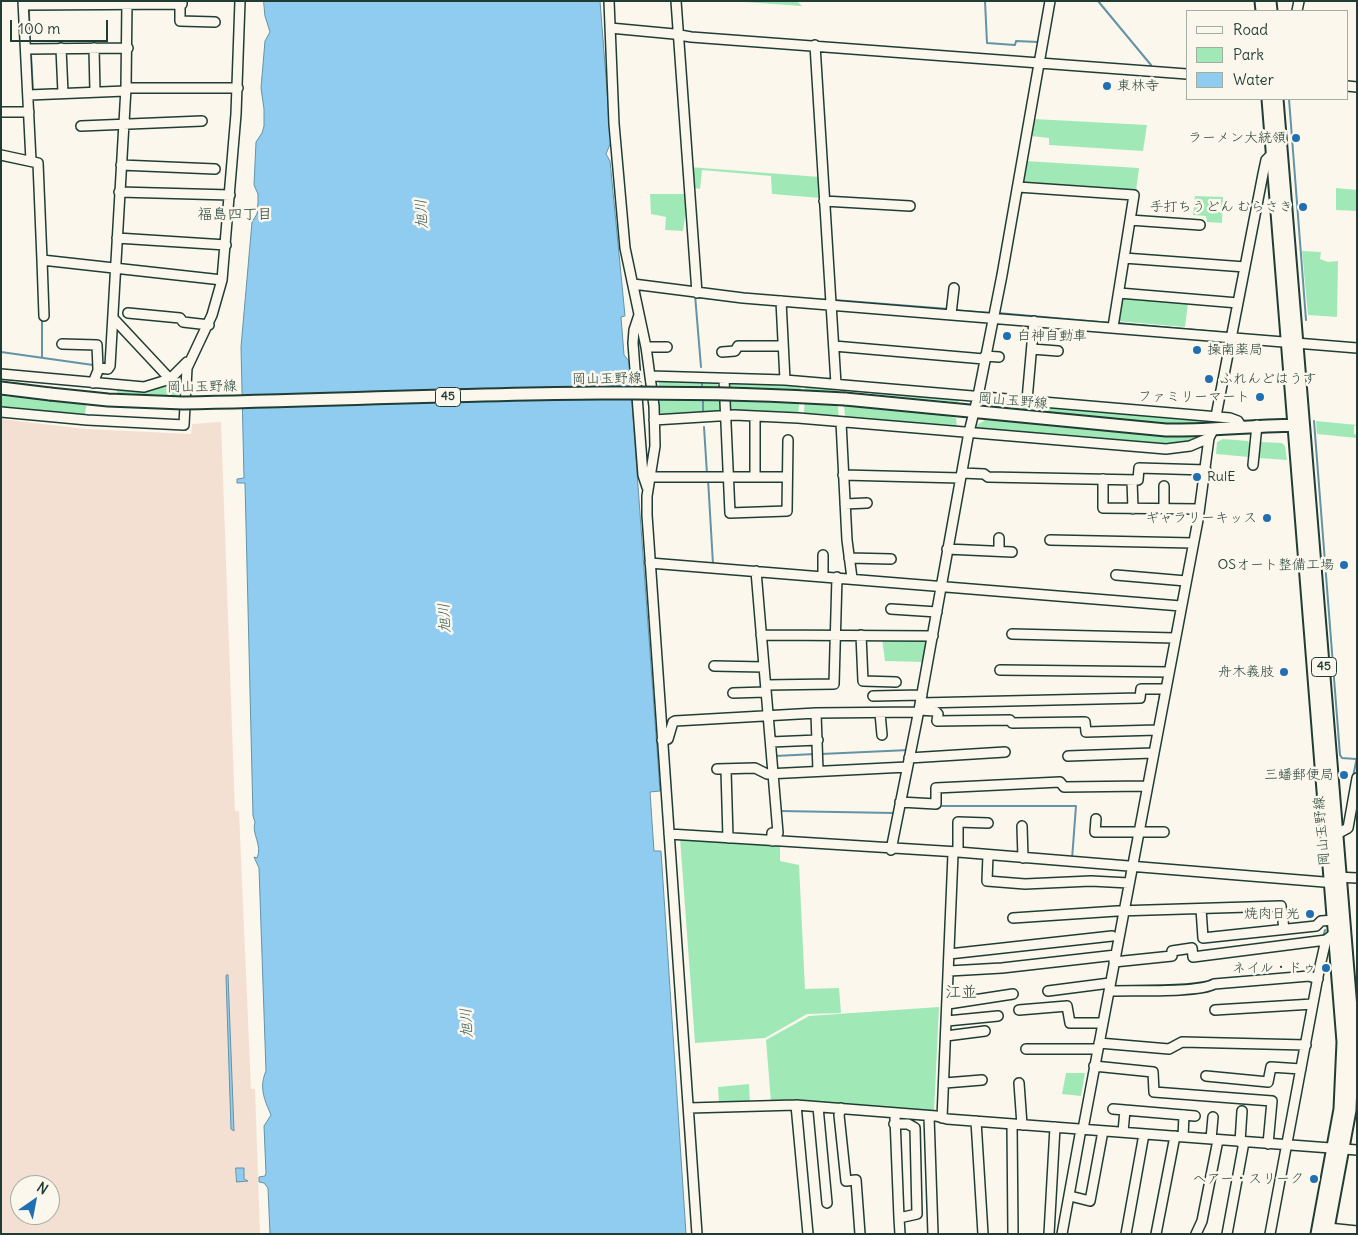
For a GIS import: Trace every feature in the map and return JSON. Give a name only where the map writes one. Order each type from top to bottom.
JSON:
[{"type":"main road","name":"岡山玉野線","points":[[1268,100],[1293,342]]},
{"type":"main road","name":"岡山玉野線","points":[[1277,100],[1293,342],[1336,834],[1335,920],[1343,1042],[1338,1148],[1328,1231]]},
{"type":"main road","name":"岡山玉野線","points":[[1,388],[108,400],[183,403],[743,393],[845,399],[974,413],[1211,434],[1241,426],[1300,425]]},
{"type":"main road","name":"岡山玉野線","points":[[1300,425],[1336,880],[1353,1050],[1350,1110],[1338,1148],[1317,1234]]},
{"type":"street","points":[[1,412],[86,420],[184,425],[187,368],[190,358],[208,325],[222,280],[238,88],[240,1]]},
{"type":"street","points":[[609,1],[614,124],[625,248],[646,347],[654,420],[654,460],[648,489],[650,563],[697,1234]]},
{"type":"street","points":[[676,1],[695,293]]},
{"type":"street","points":[[891,846],[935,612],[942,586],[940,583],[969,432],[978,396],[1018,187],[1050,1]]},
{"type":"street","points":[[31,161],[24,3],[181,3],[180,21],[215,22]]},
{"type":"street","points":[[98,369],[108,369],[110,366],[126,89],[126,3]]},
{"type":"street","points":[[610,28],[678,36],[1039,65],[1186,74]]},
{"type":"street","points":[[815,47],[836,384]]},
{"type":"street","points":[[61,48],[63,93]]},
{"type":"street","points":[[94,48],[95,92]]},
{"type":"street","points":[[26,49],[125,48]]},
{"type":"street","points":[[29,95],[126,89],[238,88]]},
{"type":"street","points":[[1,112],[29,112]]},
{"type":"street","points":[[81,126],[202,121]]},
{"type":"street","points":[[1216,416],[1236,303],[1266,160],[1273,153]]},
{"type":"street","points":[[1,155],[38,164],[44,316]]},
{"type":"street","points":[[121,165],[215,168]]},
{"type":"street","points":[[1018,187],[1134,195],[1114,324]]},
{"type":"street","points":[[120,192],[230,194]]},
{"type":"street","points":[[824,201],[910,206]]},
{"type":"street","points":[[1130,220],[1200,225]]},
{"type":"street","points":[[117,238],[226,245]]},
{"type":"street","points":[[1124,258],[1244,266]]},
{"type":"street","points":[[42,260],[222,280]]},
{"type":"street","points":[[633,284],[781,304],[831,304],[994,314],[1034,323],[1114,324],[1230,337],[1357,348]]},
{"type":"street","points":[[951,311],[954,288]]},
{"type":"street","points":[[1119,293],[1236,303]]},
{"type":"street","points":[[781,304],[785,380]]},
{"type":"street","points":[[128,313],[180,318],[183,322],[208,325]]},
{"type":"street","points":[[639,315],[634,330],[633,343],[643,476],[648,489]]},
{"type":"street","points":[[113,318],[171,379],[181,383],[185,389]]},
{"type":"street","points":[[1027,400],[1034,323]]},
{"type":"street","points":[[62,344],[97,345],[98,369],[93,383]]},
{"type":"street","points":[[722,352],[735,351],[738,346],[783,346]]},
{"type":"street","points":[[834,346],[999,357]]},
{"type":"street","points":[[646,347],[667,347]]},
{"type":"street","points":[[1032,349],[1058,351]]},
{"type":"street","points":[[1,374],[144,387],[171,379],[190,358]]},
{"type":"street","points":[[650,376],[785,380],[1027,400],[1233,418],[1241,426]]},
{"type":"street","points":[[724,379],[724,416],[730,512],[787,511],[788,440]]},
{"type":"street","points":[[654,420],[755,416],[1166,448],[1195,444],[1211,434]]},
{"type":"street","points":[[755,416],[755,476]]},
{"type":"street","points":[[841,422],[843,476],[852,578]]},
{"type":"street","points":[[1253,465],[1257,425]]},
{"type":"street","points":[[1062,1234],[1071,1197],[1100,1023],[1121,912],[1132,866],[1136,832],[1155,730],[1175,638],[1183,581],[1199,509],[1211,434]]},
{"type":"street","points":[[1195,444],[1207,453]]},
{"type":"street","points":[[843,476],[961,476],[984,474],[988,477],[1138,480],[1139,468],[1206,470]]},
{"type":"street","points":[[650,477],[787,476]]},
{"type":"street","points":[[1103,479],[1103,508],[1199,509]]},
{"type":"street","points":[[1132,480],[1132,508]]},
{"type":"street","points":[[1164,486],[1164,508]]},
{"type":"street","points":[[845,504],[867,503]]},
{"type":"street","points":[[999,551],[1000,538]]},
{"type":"street","points":[[1050,540],[1190,543]]},
{"type":"street","points":[[947,549],[1012,552]]},
{"type":"street","points":[[823,555],[823,576]]},
{"type":"street","points":[[849,558],[891,559]]},
{"type":"street","points":[[650,563],[1181,606]]},
{"type":"street","points":[[756,573],[762,635],[761,667],[766,717],[771,742],[774,836]]},
{"type":"street","points":[[1116,575],[1183,581]]},
{"type":"street","points":[[733,693],[834,684],[836,579]]},
{"type":"street","points":[[891,610],[935,612]]},
{"type":"street","points":[[1012,634],[1175,638]]},
{"type":"street","points":[[762,635],[931,635]]},
{"type":"street","points":[[861,635],[863,681],[896,682]]},
{"type":"street","points":[[714,666],[761,667]]},
{"type":"street","points":[[1000,670],[1168,672]]},
{"type":"street","points":[[873,696],[919,704],[1140,698],[1141,689],[1165,689]]},
{"type":"street","points":[[662,740],[668,739],[675,721],[816,713],[880,713],[919,704],[935,711],[938,714],[937,722],[1010,720],[1012,723],[1085,722],[1086,732],[1155,730]]},
{"type":"street","points":[[816,713],[818,771]]},
{"type":"street","points":[[880,713],[882,736]]},
{"type":"street","points":[[771,742],[818,740]]},
{"type":"street","points":[[728,838],[722,770],[755,768],[771,774],[1006,752]]},
{"type":"street","points":[[1068,756],[1151,753]]},
{"type":"street","points":[[1336,834],[1348,828],[1357,778]]},
{"type":"street","points":[[900,802],[936,804],[936,788],[1060,782],[1064,787],[1145,785]]},
{"type":"street","points":[[1096,819],[1096,832],[1164,832]]},
{"type":"street","points":[[942,1118],[945,1084],[952,853],[958,822],[988,823]]},
{"type":"street","points":[[1022,826],[1023,858]]},
{"type":"street","points":[[670,834],[728,838],[774,836],[988,857],[1023,858],[1093,865],[1336,880],[1357,878]]},
{"type":"street","points":[[988,857],[988,881],[1025,884],[1091,881],[1127,883]]},
{"type":"street","points":[[1091,881],[1093,865]]},
{"type":"street","points":[[1014,918],[1281,906],[1284,929]]},
{"type":"street","points":[[1201,909],[1203,938],[1316,926],[1321,921],[1335,920]]},
{"type":"street","points":[[949,971],[1002,968],[1113,956],[1172,953],[1192,948],[1193,956],[1323,941],[1336,932]]},
{"type":"street","points":[[949,954],[1112,936]]},
{"type":"street","points":[[1270,1234],[1323,941]]},
{"type":"street","points":[[1048,991],[1108,985],[1191,989],[1208,987],[1214,984],[1279,977],[1308,976],[1316,979]]},
{"type":"street","points":[[948,1004],[1013,994]]},
{"type":"street","points":[[1215,1010],[1311,1004]]},
{"type":"street","points":[[1019,1010],[1067,1006],[1070,1023],[1100,1023]]},
{"type":"street","points":[[947,1021],[998,1016]]},
{"type":"street","points":[[946,1036],[985,1030]]},
{"type":"street","points":[[1026,1049],[1096,1047],[1169,1049],[1182,1042],[1304,1045]]},
{"type":"street","points":[[1094,1066],[1153,1072],[1154,1092],[1272,1101],[1268,1144]]},
{"type":"street","points":[[1206,1076],[1268,1082],[1271,1066],[1299,1069]]},
{"type":"street","points":[[945,1084],[982,1080]]},
{"type":"street","points":[[1013,1234],[1015,1126],[1019,1083]]},
{"type":"street","points":[[689,1108],[796,1105],[895,1118],[942,1118],[976,1123],[1102,1134],[1123,1132],[1144,1136],[1242,1144],[1357,1150]]},
{"type":"street","points":[[796,1105],[808,1234]]},
{"type":"street","points":[[818,1109],[827,1202]]},
{"type":"street","points":[[1113,1109],[1195,1116]]},
{"type":"street","points":[[1123,1132],[1125,1110]]},
{"type":"street","points":[[840,1111],[846,1181],[856,1180],[860,1234]]},
{"type":"street","points":[[1227,1234],[1242,1144],[1242,1112]]},
{"type":"street","points":[[1156,1234],[1177,1138],[1184,1115]]},
{"type":"street","points":[[1196,1234],[1202,1221],[1216,1141],[1213,1117]]},
{"type":"street","points":[[895,1118],[900,1234]]},
{"type":"street","points":[[899,1218],[917,1214],[915,1128],[909,1119]]},
{"type":"street","points":[[929,1119],[934,1234]]},
{"type":"street","points":[[976,1123],[983,1234]]},
{"type":"street","points":[[1049,1234],[1055,1130]]},
{"type":"street","points":[[1071,1197],[1090,1201],[1102,1134]]},
{"type":"street","points":[[1126,1234],[1144,1136]]},
{"type":"street","points":[[1328,1231],[1357,1231]]},
{"type":"shaded area","points":[[1,419],[86,429],[191,434],[192,424],[221,422],[235,811],[239,811],[251,1089],[255,1089],[260,1234],[1,1234]]},
{"type":"green space","points":[[730,1],[797,1],[802,6]]},
{"type":"green space","points":[[1034,119],[1147,125],[1143,151],[1049,145],[1049,138],[1031,136]]},
{"type":"green space","points":[[1025,161],[1139,168],[1136,191],[1020,183]]},
{"type":"green space","points":[[689,167],[820,177],[821,198],[772,194],[771,176],[702,170],[700,189],[691,187]]},
{"type":"green space","points":[[1336,188],[1357,190],[1357,211],[1336,210]]},
{"type":"green space","points":[[650,194],[684,194],[686,209],[683,231],[665,230],[666,217],[651,214]]},
{"type":"green space","points":[[1195,196],[1223,197],[1222,223],[1207,222],[1206,216],[1193,215]],"holes":[[[1213,199],[1221,199],[1220,212],[1212,211]]]},
{"type":"green space","points":[[1302,251],[1321,252],[1320,259],[1328,262],[1338,261],[1337,317],[1308,315]]},
{"type":"green space","points":[[1121,298],[1188,303],[1185,327],[1117,321]]},
{"type":"green space","points":[[659,381],[715,382],[718,385],[720,409],[717,413],[664,416],[659,411]]},
{"type":"green space","points":[[735,381],[801,386],[798,415],[731,411],[728,409],[728,386]]},
{"type":"green space","points":[[165,386],[179,393],[179,396],[117,393],[117,390],[147,390]]},
{"type":"green space","points":[[805,386],[836,388],[839,419],[804,416]]},
{"type":"green space","points":[[846,387],[965,397],[958,402],[872,394],[870,391],[850,389],[847,392]]},
{"type":"green space","points":[[1,396],[87,403],[84,418],[1,408]]},
{"type":"green space","points":[[985,401],[1233,421],[1233,423],[1183,426],[991,408]]},
{"type":"green space","points":[[844,404],[942,415],[956,418],[957,428],[845,418]]},
{"type":"green space","points":[[985,420],[1197,435],[1200,437],[1197,440],[1164,446],[976,429],[977,425]]},
{"type":"green space","points":[[1316,421],[1357,425],[1354,426],[1354,434],[1357,435],[1357,438],[1317,434]]},
{"type":"green space","points":[[1223,439],[1248,441],[1250,444],[1249,457],[1216,454],[1217,442]]},
{"type":"green space","points":[[1260,442],[1282,443],[1285,446],[1287,460],[1259,458]]},
{"type":"green space","points":[[928,637],[924,662],[885,661],[882,638]]},
{"type":"green space","points":[[680,838],[780,845],[780,861],[799,865],[805,989],[839,988],[841,1013],[807,1014],[765,1038],[695,1043]]},
{"type":"green space","points":[[939,1007],[934,1112],[771,1102],[766,1040],[809,1016]]},
{"type":"green space","points":[[1066,1073],[1085,1073],[1081,1096],[1062,1094]]},
{"type":"green space","points":[[749,1084],[750,1104],[719,1104],[718,1087]]},
{"type":"water","name":"旭川","points":[[264,1],[600,1],[611,142],[606,154],[610,161],[625,316],[621,317],[624,355],[629,361],[660,791],[650,792],[654,851],[661,851],[686,1234],[270,1234],[268,1188],[264,1183],[259,1182],[259,1177],[265,1176],[266,1173],[264,1126],[271,1115],[264,1098],[263,1088],[266,1071],[259,868],[254,857],[257,858],[259,849],[254,831],[255,822],[253,816],[245,483],[237,483],[237,479],[244,478],[241,347],[252,222],[257,214],[258,202],[258,194],[254,185],[256,142],[264,126],[261,88],[265,41],[270,32],[265,16]]},
{"type":"water","points":[[228,975],[234,1131],[231,1129],[226,976]]},
{"type":"water","points":[[236,1168],[244,1168],[244,1179],[248,1181],[237,1182]]},
{"type":"waterway","points":[[985,1],[987,43],[1015,45],[1016,41],[1038,42]]},
{"type":"waterway","points":[[1098,1],[1151,65]]},
{"type":"waterway","points":[[29,10],[30,44]]},
{"type":"waterway","points":[[31,54],[33,91]]},
{"type":"waterway","points":[[1289,100],[1306,320]]},
{"type":"waterway","points":[[695,295],[701,367]]},
{"type":"waterway","points":[[696,297],[723,300]]},
{"type":"waterway","points":[[804,299],[827,300]]},
{"type":"waterway","points":[[834,300],[949,309]]},
{"type":"waterway","points":[[785,306],[798,307]]},
{"type":"waterway","points":[[953,310],[991,313]]},
{"type":"waterway","points":[[998,313],[1111,323]]},
{"type":"waterway","points":[[42,317],[42,357]]},
{"type":"waterway","points":[[1118,323],[1230,333]]},
{"type":"waterway","points":[[1,352],[93,365]]},
{"type":"waterway","points":[[702,382],[702,390]]},
{"type":"waterway","points":[[703,397],[703,412]]},
{"type":"waterway","points":[[1314,421],[1340,755],[1342,758],[1356,759]]},
{"type":"waterway","points":[[704,427],[707,474]]},
{"type":"waterway","points":[[708,479],[713,564]]},
{"type":"waterway","points":[[1172,632],[1176,614]]},
{"type":"waterway","points":[[1162,684],[1164,677]]},
{"type":"waterway","points":[[1156,719],[1160,694]]},
{"type":"waterway","points":[[821,754],[909,750]]},
{"type":"waterway","points":[[775,756],[815,754]]},
{"type":"waterway","points":[[1353,777],[1357,757]]},
{"type":"waterway","points":[[938,806],[1076,806],[1072,859]]},
{"type":"waterway","points":[[780,811],[894,813]]},
{"type":"waterway","points":[[1129,861],[1134,834]]},
{"type":"waterway","points":[[1126,879],[1127,871]]},
{"type":"waterway","points":[[1323,937],[1325,930]]},
{"type":"waterway","points":[[1102,1004],[1106,987]]},
{"type":"waterway","points":[[1085,1097],[1092,1058]]},
{"type":"waterway","points":[[882,1116],[892,1117]]},
{"type":"waterway","points":[[897,1117],[927,1120]]},
{"type":"place","name":"東林寺","points":[[1107,86]]},
{"type":"place","name":"ラーメン大統領","points":[[1296,138]]},
{"type":"place","name":"手打ちうどん むらさき","points":[[1303,207]]},
{"type":"place","name":"白神自動車","points":[[1007,336]]},
{"type":"place","name":"操南薬局","points":[[1197,350]]},
{"type":"place","name":"ふれんどはうす","points":[[1209,379]]},
{"type":"place","name":"ファミリーマート","points":[[1260,397]]},
{"type":"place","name":"RulE","points":[[1197,477]]},
{"type":"place","name":"ギャラリーキッス","points":[[1267,518]]},
{"type":"place","name":"OSオート整備工場","points":[[1344,565]]},
{"type":"place","name":"舟木義肢","points":[[1284,672]]},
{"type":"place","name":"三蟠郵便局","points":[[1344,775]]},
{"type":"place","name":"焼肉日光","points":[[1310,914]]},
{"type":"place","name":"ネイル・ドゥ","points":[[1326,968]]},
{"type":"place","name":"ヘアー・スリーク","points":[[1314,1179]]},
{"type":"district","name":"福島四丁目","points":[[235,215]]},
{"type":"district","name":"江並","points":[[961,992]]}]
